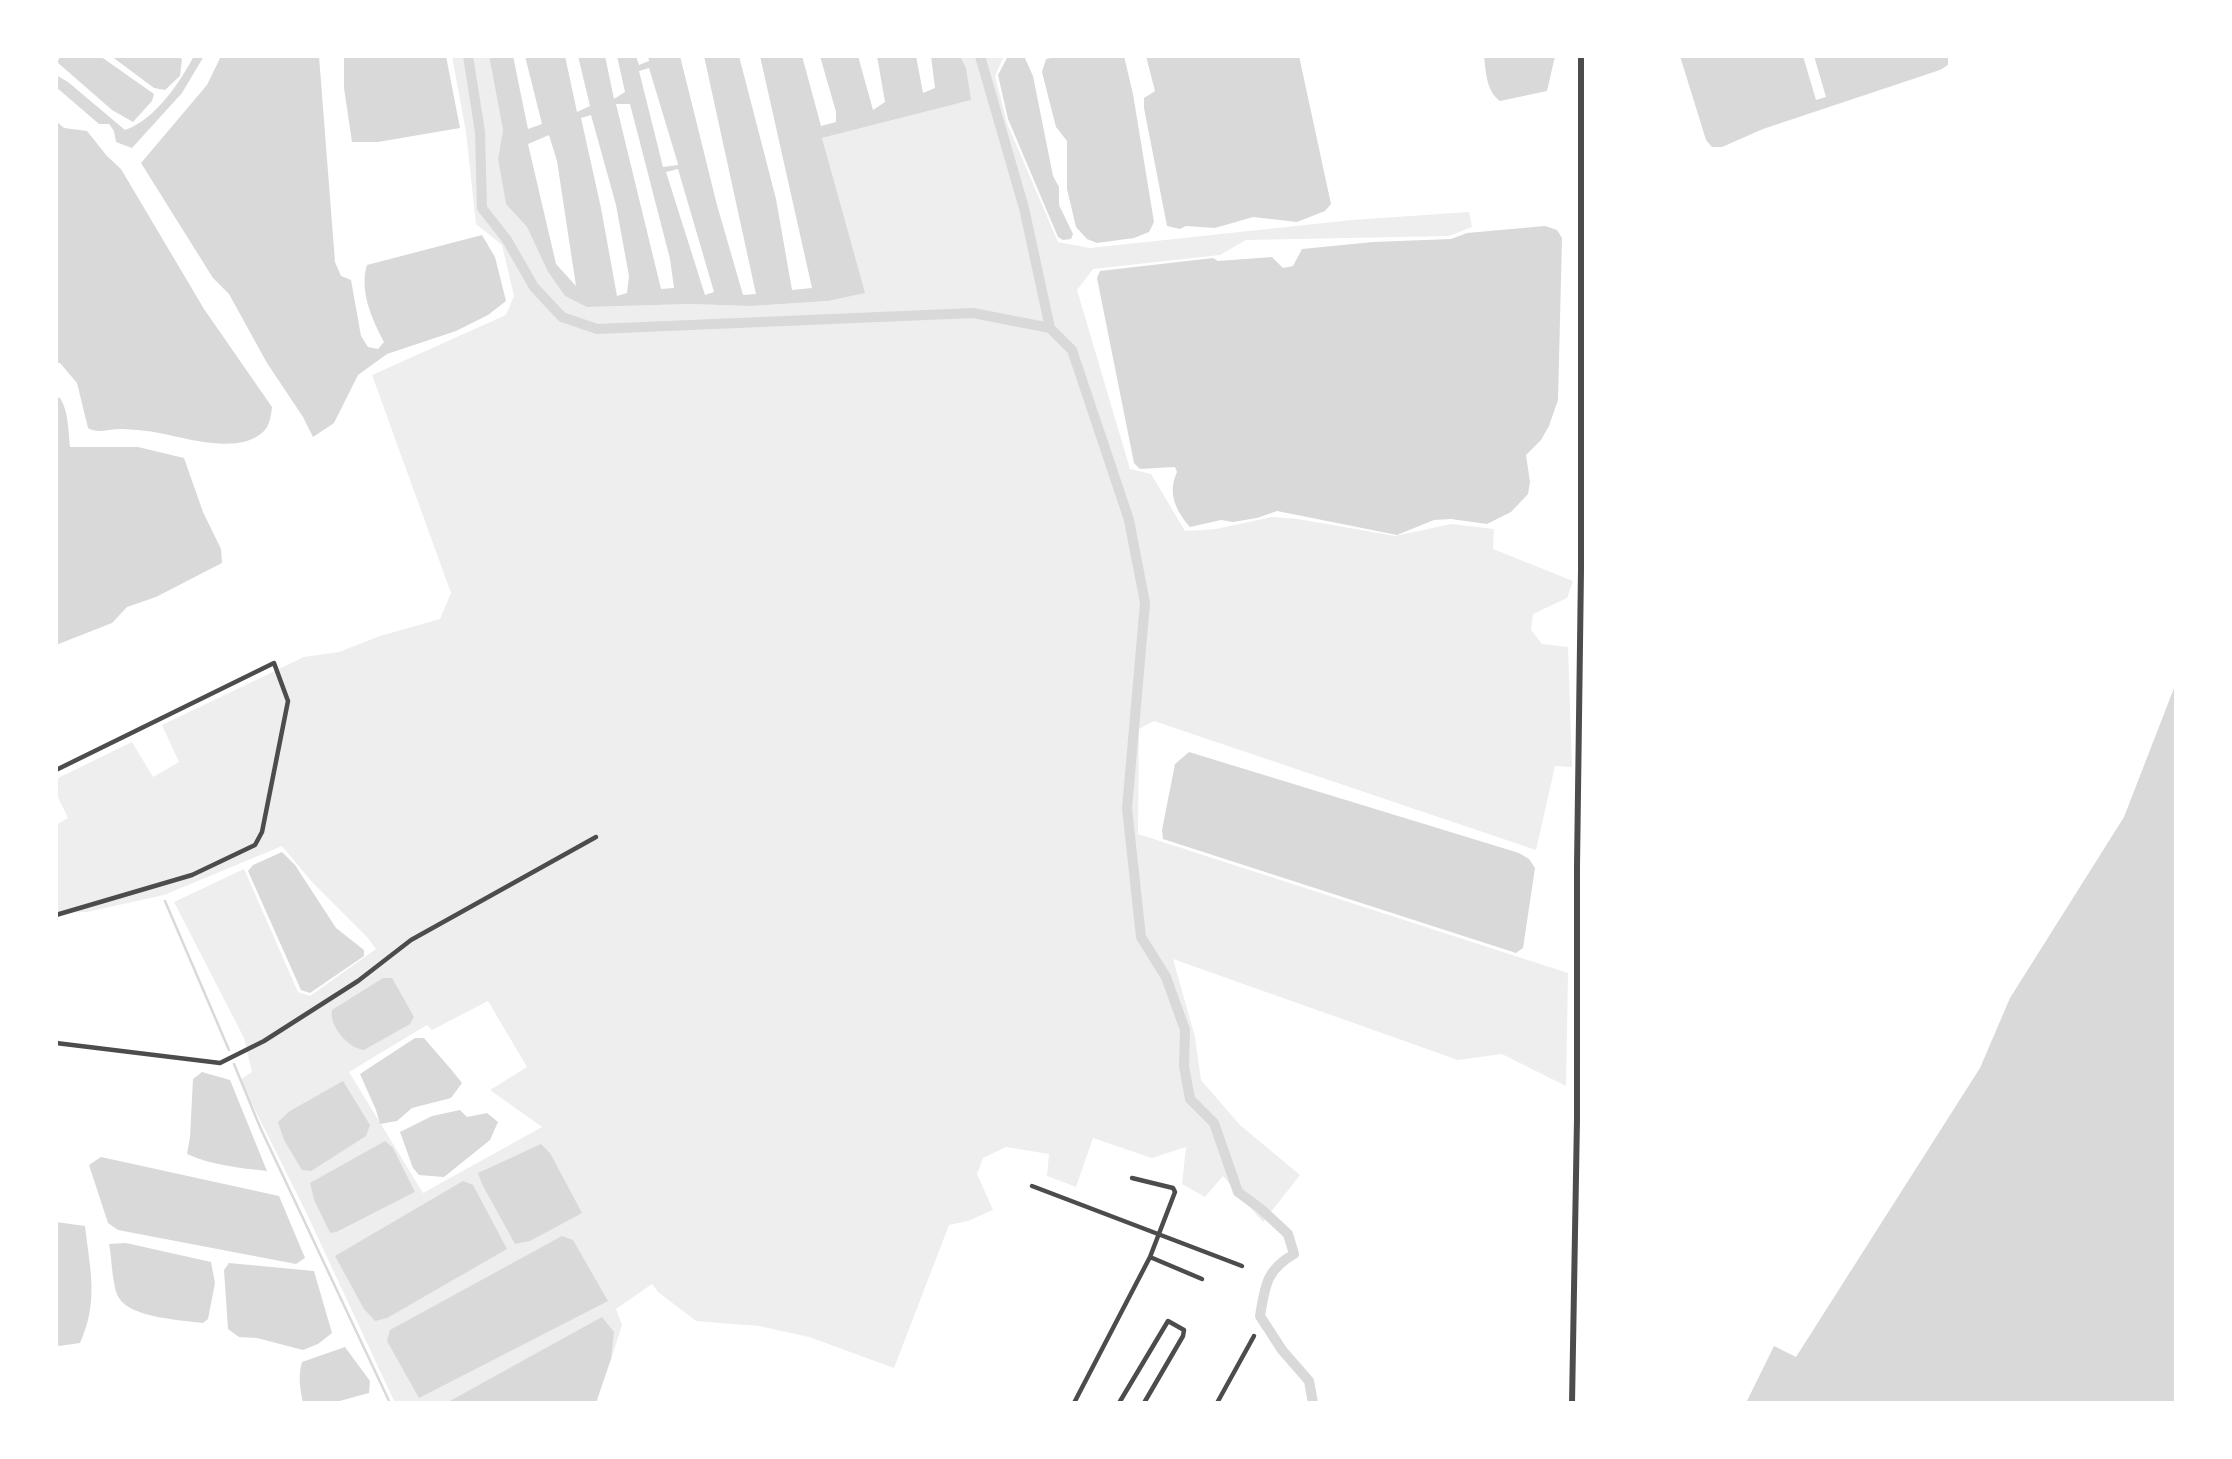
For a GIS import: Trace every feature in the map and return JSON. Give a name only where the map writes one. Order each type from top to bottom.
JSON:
[{"type":"street","points":[[1572,1403],[1581,570],[1581,56]]},
{"type":"street","points":[[56,770],[274,663],[288,701],[262,832],[255,845],[192,874],[56,915]]},
{"type":"street","points":[[56,1044],[220,1063],[264,1041],[358,981],[411,940],[596,837]]},
{"type":"street","points":[[1074,1403],[1150,1257],[1175,1192],[1173,1188],[1132,1178]]},
{"type":"street","points":[[1032,1186],[1242,1266]]},
{"type":"street","points":[[1150,1257],[1202,1279]]},
{"type":"street","points":[[1119,1403],[1168,1321],[1184,1330],[1183,1336],[1144,1403]]},
{"type":"street","points":[[1217,1403],[1254,1336]]},
{"type":"shaded area","points":[[61,56],[100,56],[154,94],[152,101],[133,122],[112,110],[57,62]]},
{"type":"shaded area","points":[[111,56],[176,56],[182,59],[180,76],[165,90],[154,88]]},
{"type":"shaded area","points":[[194,56],[204,56],[182,93],[132,148],[116,142],[114,131],[109,124],[99,124],[56,87],[56,75],[125,130],[147,118],[166,99]]},
{"type":"shaded area","points":[[221,56],[319,56],[335,262],[341,276],[351,280],[361,336],[368,347],[378,349],[384,342],[371,314],[366,295],[367,265],[482,235],[495,257],[506,301],[488,315],[456,331],[387,354],[358,375],[334,423],[313,437],[267,363],[229,294],[213,278],[141,163],[207,85]]},
{"type":"shaded area","points":[[344,56],[446,56],[460,128],[378,142],[352,142],[344,88]]},
{"type":"shaded area","points":[[452,56],[489,56],[503,130],[498,159],[506,203],[527,227],[548,272],[565,296],[588,307],[690,304],[751,306],[828,301],[864,293],[822,138],[970,100],[966,68],[960,56],[1004,56],[995,76],[1007,123],[1058,242],[1090,248],[1352,220],[1469,212],[1472,227],[1449,236],[1246,240],[1220,255],[1093,269],[1077,290],[1130,469],[1151,474],[1185,531],[1216,529],[1272,517],[1395,536],[1451,524],[1494,529],[1493,549],[1573,581],[1567,598],[1533,614],[1531,630],[1542,644],[1568,647],[1572,767],[1555,766],[1536,850],[1154,721],[1139,729],[1138,834],[1568,973],[1566,1086],[1502,1054],[1458,1060],[1173,959],[1195,1037],[1201,1080],[1240,1125],[1300,1175],[1263,1222],[1223,1176],[1205,1197],[1182,1184],[1186,1147],[1152,1158],[1093,1138],[1076,1187],[1047,1176],[1049,1154],[1006,1147],[983,1158],[977,1174],[993,1210],[968,1221],[949,1225],[894,1368],[809,1337],[759,1326],[696,1321],[658,1292],[652,1284],[616,1309],[622,1325],[597,1403],[611,1359],[602,1318],[446,1403],[395,1403],[305,1210],[240,1080],[252,1072],[244,1038],[174,902],[244,869],[298,992],[310,996],[376,949],[312,882],[282,846],[164,895],[87,912],[56,913],[56,825],[68,818],[56,793],[56,779],[132,742],[153,777],[179,762],[162,725],[304,657],[339,652],[380,636],[440,619],[451,593],[372,375],[506,315],[514,296],[502,245],[476,224],[466,132]],"holes":[[[488,1001],[527,1067],[490,1090],[542,1127],[423,1193],[349,1072],[427,1025],[432,1030]],[[310,1183],[415,1192],[338,1232],[330,1233],[314,1200]]]},
{"type":"shaded area","points":[[489,56],[513,56],[528,129],[542,124],[525,56],[565,56],[577,112],[590,106],[578,56],[605,56],[614,99],[625,92],[617,56],[636,56],[639,65],[649,61],[648,56],[680,56],[717,205],[743,295],[756,294],[704,56],[739,56],[776,199],[792,290],[812,288],[760,56],[802,56],[821,126],[836,122],[836,112],[820,56],[858,56],[873,110],[885,102],[877,56],[916,56],[923,93],[935,88],[931,56],[960,56],[966,68],[971,100],[822,138],[865,293],[828,301],[751,306],[690,304],[587,307],[565,296],[548,272],[527,227],[506,204],[498,159],[503,130]],"holes":[[[649,68],[678,165],[663,167],[639,71]],[[616,104],[630,104],[670,259],[674,288],[661,289]],[[591,115],[616,205],[629,276],[627,293],[617,296],[581,118]],[[549,135],[557,161],[576,286],[556,264],[528,144]],[[678,169],[714,292],[705,295],[666,172]]]},
{"type":"shaded area","points":[[1008,56],[1024,56],[1033,76],[1053,176],[1059,187],[1059,205],[1073,234],[1071,239],[1063,240],[1058,237],[1008,119],[998,75]]},
{"type":"shaded area","points":[[1060,56],[1124,56],[1154,222],[1149,232],[1134,238],[1097,243],[1087,239],[1076,227],[1067,189],[1067,141],[1056,127],[1042,72],[1046,59]]},
{"type":"shaded area","points":[[1146,56],[1299,56],[1331,204],[1325,211],[1297,222],[1253,217],[1215,228],[1186,226],[1180,229],[1167,226],[1144,108],[1144,98],[1155,91]]},
{"type":"shaded area","points":[[1484,56],[1555,56],[1547,91],[1500,101],[1489,87]]},
{"type":"shaded area","points":[[1680,56],[1803,56],[1816,100],[1826,97],[1814,56],[1948,56],[1948,65],[1940,70],[1763,129],[1722,147],[1712,147],[1706,140]]},
{"type":"shaded area","points":[[56,121],[64,128],[87,131],[121,169],[204,309],[272,407],[269,424],[263,432],[252,439],[223,444],[147,431],[99,431],[88,428],[77,383],[60,363],[56,363]]},
{"type":"shaded area","points":[[1545,226],[1557,230],[1562,238],[1558,400],[1541,440],[1526,455],[1530,482],[1528,494],[1511,512],[1487,524],[1451,519],[1434,520],[1397,535],[1277,511],[1257,518],[1233,522],[1221,520],[1190,527],[1174,501],[1173,487],[1177,472],[1175,467],[1140,469],[1134,463],[1097,278],[1100,271],[1213,258],[1218,261],[1272,257],[1283,268],[1293,266],[1302,249],[1373,242],[1451,239],[1467,233]]},
{"type":"shaded area","points":[[56,397],[60,398],[65,409],[70,447],[138,447],[184,458],[203,512],[221,549],[222,563],[156,597],[127,607],[112,623],[56,645]]},
{"type":"shaded area","points":[[2176,683],[2176,1403],[1746,1403],[1774,1346],[1796,1357],[1980,1068],[2010,998],[2124,817]]},
{"type":"shaded area","points":[[1189,752],[1519,853],[1529,859],[1535,868],[1523,948],[1516,953],[1163,839],[1162,830],[1175,764]]},
{"type":"shaded area","points":[[282,852],[295,865],[336,928],[364,950],[364,956],[310,993],[301,990],[248,871],[253,865]]},
{"type":"shaded area","points":[[383,978],[392,978],[414,1017],[410,1024],[364,1050],[352,1045],[341,1035],[333,1023],[332,1010]]},
{"type":"shaded area","points":[[415,1038],[424,1038],[462,1083],[451,1098],[412,1108],[397,1121],[380,1124],[360,1074]]},
{"type":"shaded area","points":[[202,1072],[230,1080],[267,1171],[216,1163],[187,1154],[193,1079]]},
{"type":"shaded area","points":[[343,1081],[370,1125],[366,1136],[311,1171],[302,1170],[284,1140],[278,1122],[290,1111]]},
{"type":"shaded area","points":[[460,1110],[467,1117],[487,1113],[498,1122],[490,1140],[444,1177],[419,1175],[413,1168],[400,1132],[432,1116]]},
{"type":"shaded area","points":[[385,1141],[393,1148],[415,1192],[337,1232],[330,1233],[314,1200],[310,1183]]},
{"type":"shaded area","points":[[541,1144],[550,1153],[582,1213],[530,1241],[515,1244],[478,1173]]},
{"type":"shaded area","points":[[101,1157],[279,1196],[305,1258],[296,1264],[118,1230],[108,1223],[89,1165]]},
{"type":"shaded area","points":[[463,1181],[473,1185],[507,1249],[387,1318],[375,1321],[364,1309],[335,1256]]},
{"type":"shaded area","points":[[56,1222],[85,1226],[92,1285],[90,1313],[80,1343],[59,1346],[56,1341]]},
{"type":"shaded area","points":[[562,1236],[573,1240],[608,1301],[419,1398],[387,1341],[390,1330]]},
{"type":"shaded area","points":[[126,1243],[211,1262],[215,1283],[208,1319],[203,1323],[158,1317],[125,1305],[115,1287],[109,1244]]},
{"type":"shaded area","points":[[229,1263],[314,1271],[332,1333],[318,1344],[303,1350],[257,1338],[239,1337],[228,1329],[224,1270]]},
{"type":"shaded area","points":[[602,1317],[614,1332],[611,1359],[596,1403],[446,1403]]},
{"type":"shaded area","points":[[345,1347],[370,1381],[369,1393],[332,1403],[303,1403],[300,1382],[302,1362]]},
{"type":"waterway","points":[[468,56],[480,132],[482,208],[507,240],[534,287],[562,317],[597,329],[973,313],[1050,328],[1072,350],[1129,520],[1145,603],[1127,808],[1141,937],[1166,977],[1185,1030],[1184,1066],[1190,1099],[1214,1123],[1238,1192],[1288,1234],[1294,1254],[1278,1266],[1268,1280],[1260,1316],[1282,1350],[1309,1381],[1313,1403]]},
{"type":"waterway","points":[[980,56],[1024,208],[1050,328]]},
{"type":"waterway","points":[[165,901],[229,1050]]},
{"type":"waterway","points":[[234,1064],[260,1127],[390,1403]]}]
